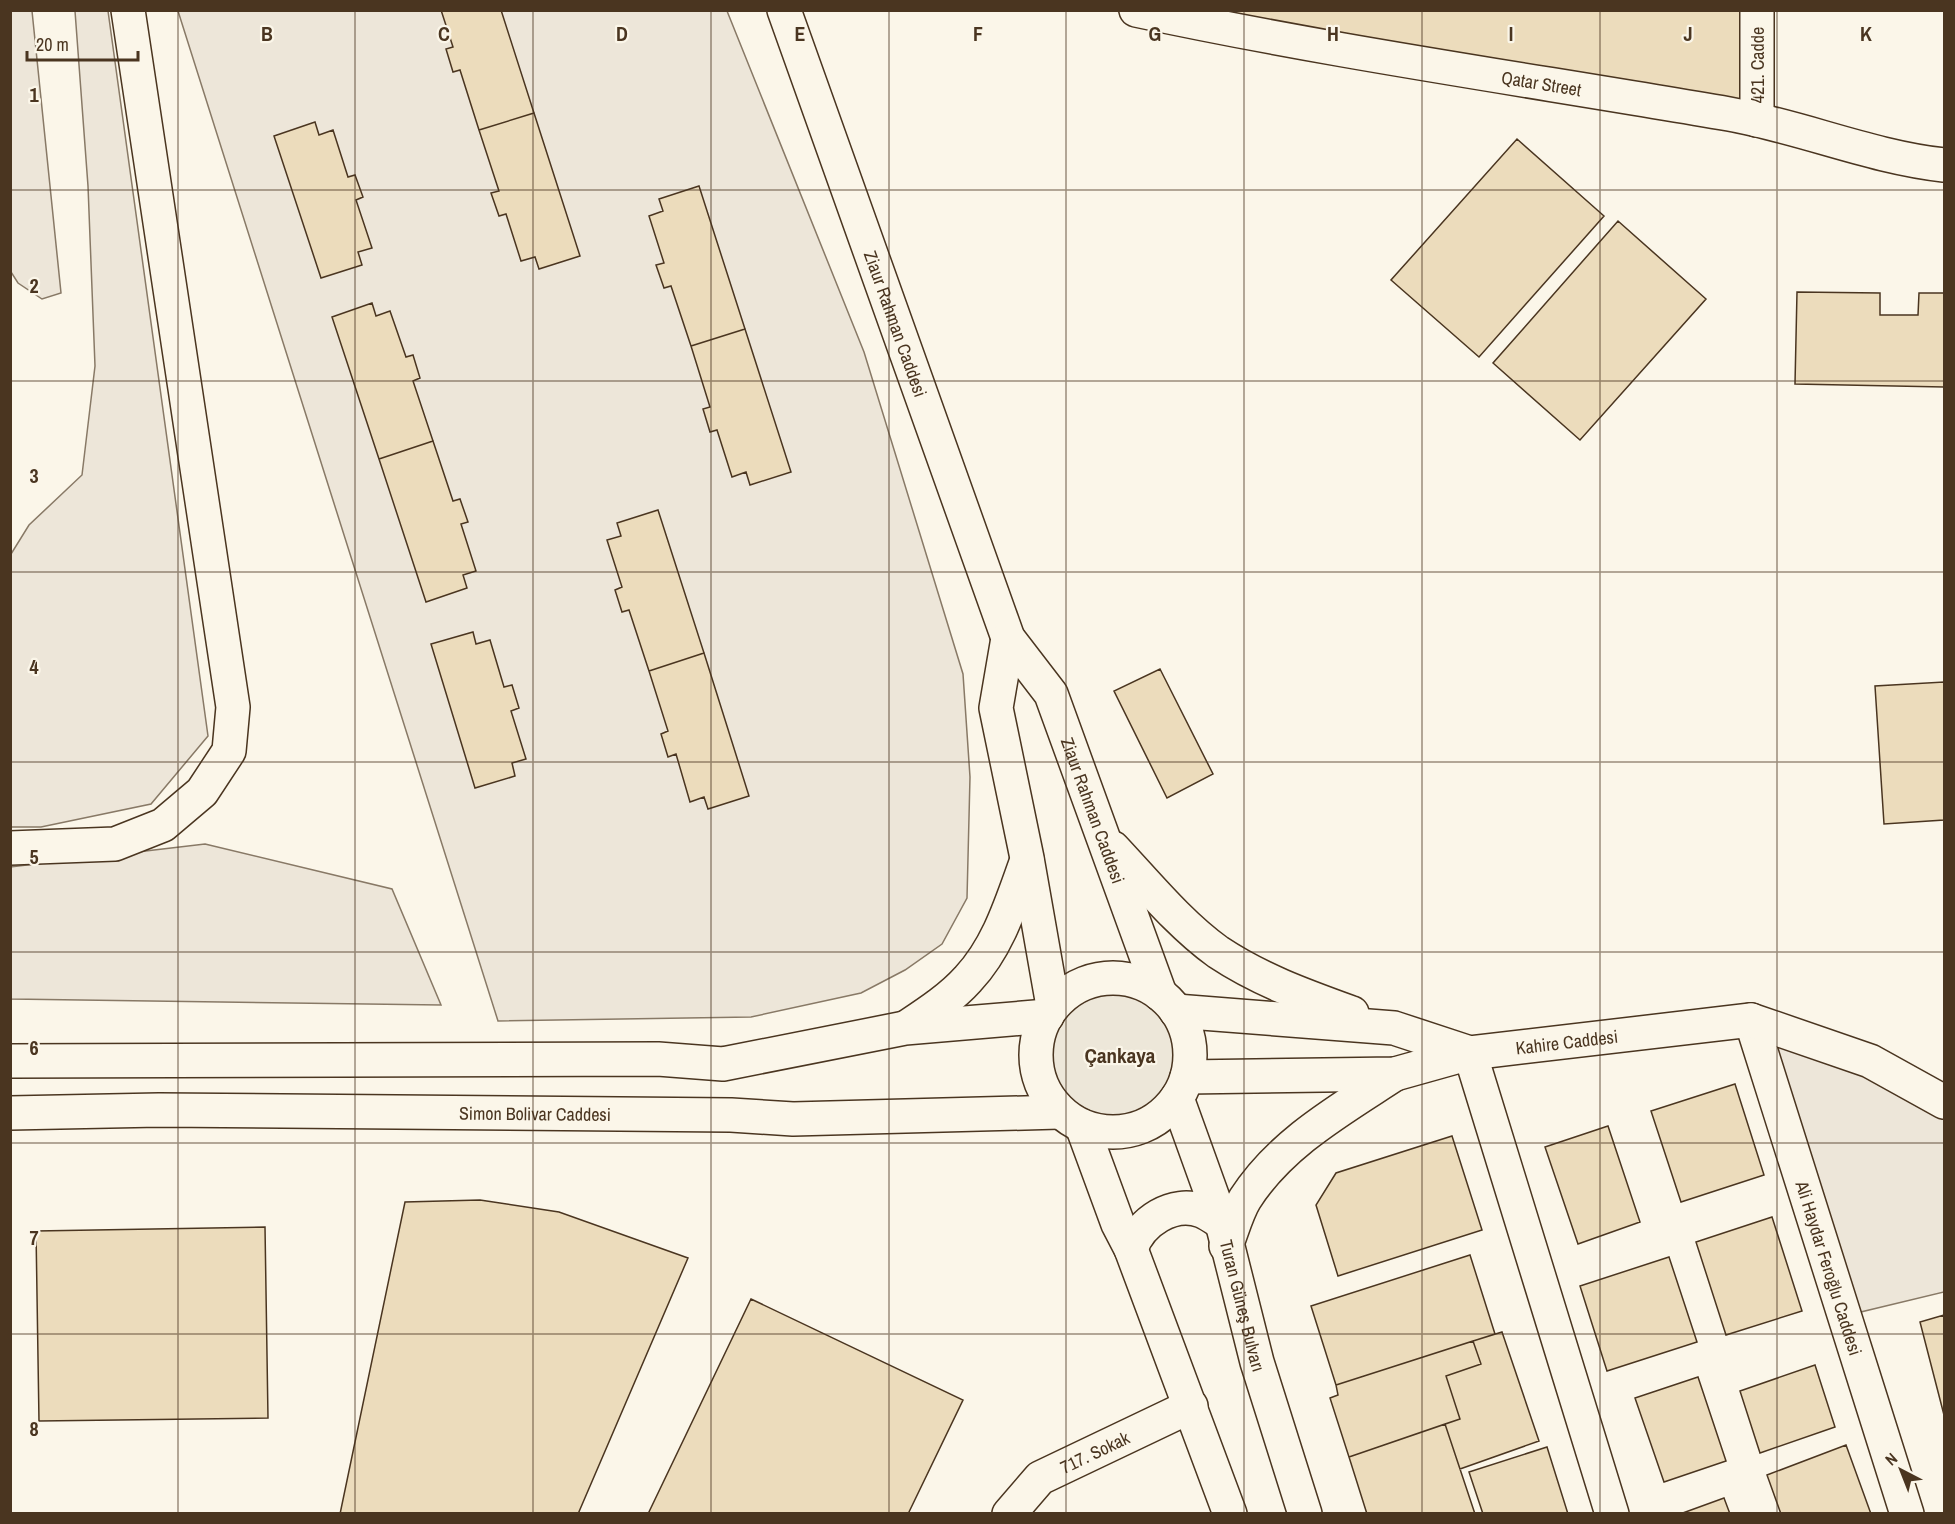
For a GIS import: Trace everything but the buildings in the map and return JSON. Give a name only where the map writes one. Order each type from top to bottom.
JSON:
[{"type":"main road","points":[[10,848],[115,844],[164,825],[202,792],[230,751],[233,707],[128,10]]},
{"type":"main road","name":"Ziaur Rahman Caddesi","points":[[784,10],[1008,638],[1052,694],[1102,836],[1168,1002]]},
{"type":"main road","name":"Qatar Street","points":[[1136,10],[1233,31],[1757,120],[1905,160],[1944,165]]},
{"type":"main road","name":"421. Cadde","points":[[1757,10],[1757,120]]},
{"type":"main road","name":"Ziaur Rahman Caddesi","points":[[1008,638],[996,708],[1028,858],[1050,1011]]},
{"type":"main road","points":[[1102,836],[1169,908],[1217,951],[1276,986],[1394,1028]]},
{"type":"main road","points":[[906,1028],[935,1008],[969,978],[1000,931],[1028,858]]},
{"type":"main road","points":[[1071,1119],[1108,1133],[1135,1130],[1159,1117],[1182,1088],[1190,1054],[1187,1031],[1168,1002],[1140,982],[1117,978],[1093,980],[1071,990],[1050,1011],[1041,1026],[1035,1048],[1037,1072],[1045,1094],[1071,1119],[1131,1249],[1230,1514]]},
{"type":"main road","name":"Kahire Caddesi","points":[[1168,1002],[1394,1028],[1470,1053],[1751,1020],[1870,1061],[1944,1102]]},
{"type":"main road","points":[[10,1061],[658,1059],[723,1064],[906,1028],[1050,1011]]},
{"type":"main road","name":"Ali Haydar Feroğlu Caddesi","points":[[1751,1020],[1907,1514]]},
{"type":"main road","points":[[1182,1088],[1395,1074],[1470,1053],[1612,1514]]},
{"type":"main road","points":[[1131,1249],[1136,1235],[1151,1219],[1180,1209],[1201,1210],[1224,1235],[1245,1200],[1282,1153],[1332,1115],[1395,1074]]},
{"type":"main road","name":"Turan Güneş Bulvarı","points":[[1182,1088],[1257,1362],[1305,1514]]},
{"type":"main road","name":"Simon Bolivar Caddesi","points":[[10,1113],[171,1110],[731,1115],[793,1119],[1071,1119]]},
{"type":"main road","name":"717. Sokak","points":[[1010,1514],[1040,1478],[1191,1406]]},
{"type":"shaded area","points":[[10,11],[32,11],[61,293],[42,299],[18,283],[11,272]]},
{"type":"shaded area","points":[[75,11],[108,11],[208,736],[151,804],[41,827],[11,827],[11,554],[29,525],[82,475],[95,366],[88,186]]},
{"type":"shaded area","points":[[178,11],[727,11],[864,352],[963,674],[970,777],[967,898],[942,944],[905,970],[861,993],[751,1017],[498,1021]]},
{"type":"shaded area","points":[[205,844],[392,889],[441,1005],[11,999],[10,867]]},
{"type":"shaded area","points":[[1112,978],[1141,984],[1155,991],[1166,1001],[1176,1012],[1183,1026],[1189,1055],[1183,1084],[1176,1098],[1166,1109],[1155,1119],[1141,1126],[1112,1132],[1083,1126],[1069,1119],[1058,1109],[1048,1098],[1041,1084],[1035,1055],[1041,1026],[1048,1012],[1058,1001],[1069,991],[1083,984]]},
{"type":"shaded area","points":[[1751,1020],[1944,1102],[1944,1292],[1844,1316]]},
{"type":"district","name":"Çankaya","points":[[1120,1055]]}]
